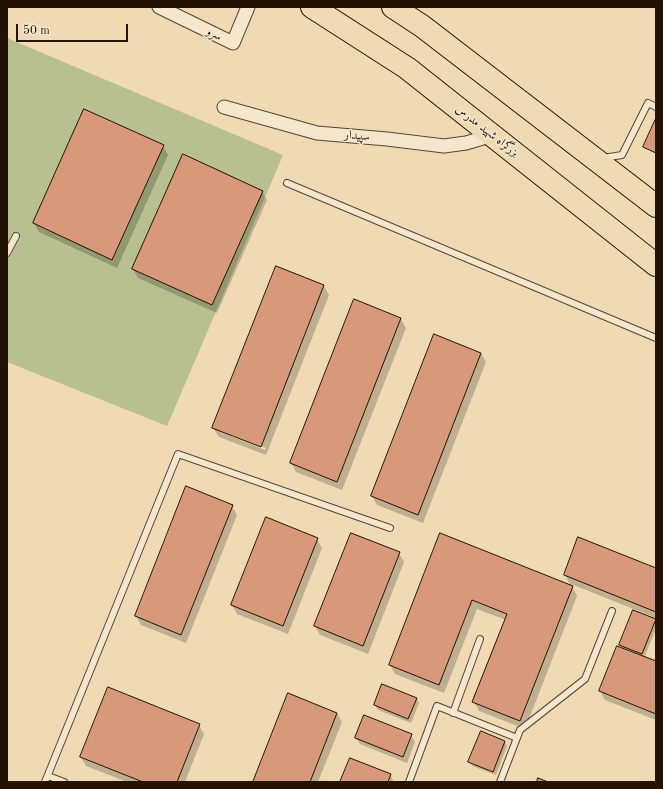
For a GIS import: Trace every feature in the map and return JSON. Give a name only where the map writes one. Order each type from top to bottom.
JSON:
[{"type":"highway","name":"بزرگراه شهید مدرس","points":[[312,7],[407,68],[656,264]]},
{"type":"highway","points":[[395,8],[422,26],[656,206]]},
{"type":"street","name":"سرو","points":[[159,7],[234,43],[248,7]]},
{"type":"street","name":"سپیدار","points":[[224,107],[317,133],[444,146],[466,143],[493,135]]},
{"type":"lane","points":[[592,157],[606,159],[622,155],[648,103],[656,108]]},
{"type":"lane","points":[[287,183],[656,338]]},
{"type":"lane","points":[[7,253],[16,236]]},
{"type":"lane","points":[[64,782],[47,779],[178,454],[390,528]]},
{"type":"lane","points":[[500,782],[520,730],[586,679],[612,612]]},
{"type":"lane","points":[[453,713],[480,639]]},
{"type":"lane","points":[[409,782],[437,706],[517,738]]},
{"type":"green space","points":[[7,38],[283,155],[167,426],[7,362]]},
{"type":"building","points":[[84,109],[164,145],[112,260],[33,223]]},
{"type":"building","points":[[656,118],[656,153],[643,147]]},
{"type":"building","points":[[183,154],[263,191],[212,305],[132,269]]},
{"type":"building","points":[[276,266],[324,285],[261,447],[212,428]]},
{"type":"building","points":[[354,299],[401,318],[337,482],[290,463]]},
{"type":"building","points":[[434,334],[481,353],[418,515],[371,496]]},
{"type":"building","points":[[186,486],[233,505],[181,635],[135,616]]},
{"type":"building","points":[[266,517],[318,538],[283,626],[231,605]]},
{"type":"building","points":[[351,533],[400,552],[363,646],[314,626]]},
{"type":"building","points":[[440,533],[573,586],[520,721],[472,702],[507,614],[472,600],[439,685],[389,665]]},
{"type":"building","points":[[578,537],[656,568],[656,612],[564,575]]},
{"type":"building","points":[[633,610],[656,619],[642,654],[619,645]]},
{"type":"building","points":[[617,646],[656,661],[656,714],[599,691]]},
{"type":"building","points":[[382,684],[417,698],[408,719],[374,705]]},
{"type":"building","points":[[108,687],[200,724],[177,782],[143,782],[80,757]]},
{"type":"building","points":[[288,693],[337,713],[310,782],[253,782]]},
{"type":"building","points":[[364,715],[412,734],[403,757],[355,738]]},
{"type":"building","points":[[481,731],[505,741],[493,772],[468,762]]},
{"type":"building","points":[[350,758],[391,774],[388,782],[340,782]]},
{"type":"building","points":[[538,778],[548,782],[537,782]]}]
